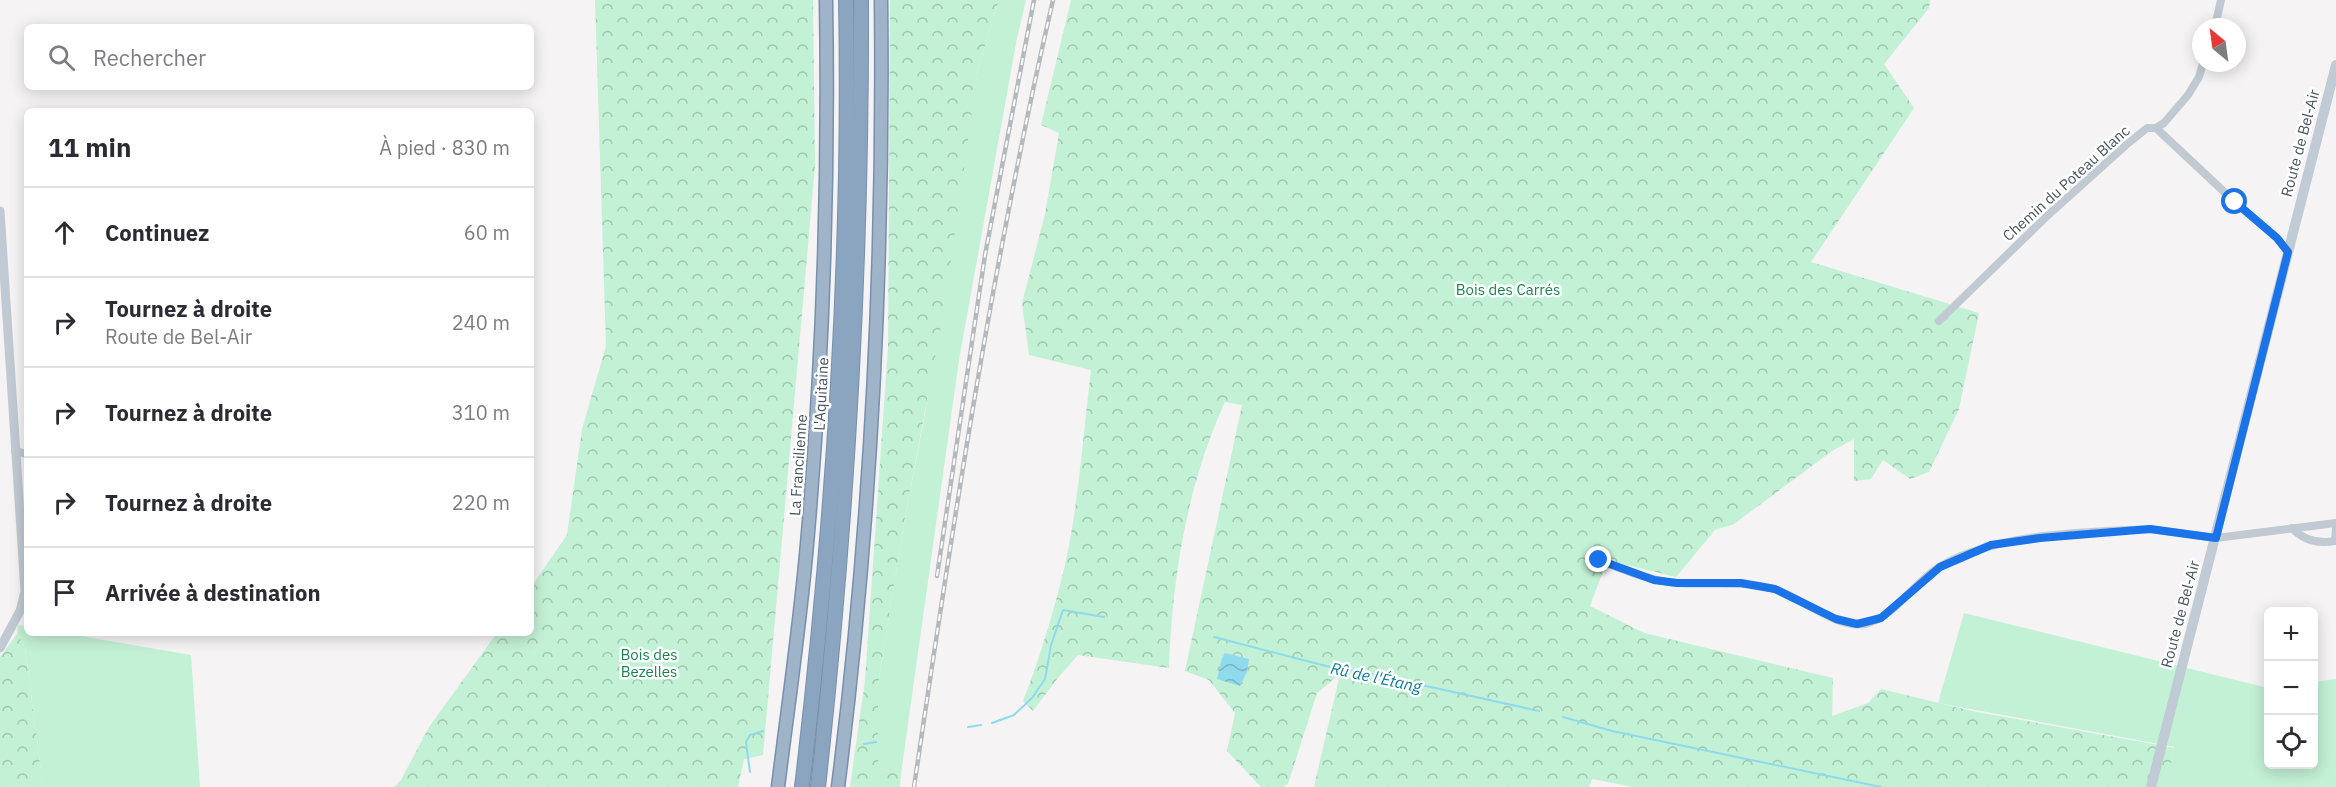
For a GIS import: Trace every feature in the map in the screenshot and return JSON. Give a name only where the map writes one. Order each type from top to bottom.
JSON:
[{"type":"highway","name":"La Francilienne","points":[[778,787],[799,626],[814,448],[824,261],[826,0]]},
{"type":"highway","name":"L'Aquitaine","points":[[802,787],[827,559],[835,457],[845,219],[846,0]]},
{"type":"highway","name":"L'Aquitaine","points":[[818,787],[842,545],[856,311],[862,115],[861,0]]},
{"type":"highway","points":[[838,787],[865,530],[869,468],[881,173],[881,0]]},
{"type":"main road","name":"Route de Bel-Air","points":[[2151,787],[2336,65]]},
{"type":"street","points":[[2217,18],[2221,0]]},
{"type":"street","name":"Chemin du Poteau Blanc","points":[[1939,321],[2126,145],[2147,128],[2156,128],[2177,109],[2188,95],[2200,72]]},
{"type":"street","points":[[2156,128],[2277,238],[2288,252]]},
{"type":"street","points":[[0,212],[24,577]]},
{"type":"street","points":[[15,451],[24,453]]},
{"type":"street","points":[[1599,560],[1654,580],[1677,583],[1741,583],[1775,589],[1836,619],[1857,624],[1881,618],[1940,567],[1991,545],[2040,538],[2150,529],[2216,538],[2292,528],[2336,525],[2334,541],[2326,542],[2307,540],[2292,528]]},
{"type":"street","points":[[0,648],[14,626],[24,603]]},
{"type":"green space","name":"Bois des Bezelles","points":[[595,0],[813,0],[815,166],[763,755],[744,759],[738,787],[394,787],[401,780],[429,727],[495,636],[534,636],[534,583],[567,535],[582,429],[606,346]]},
{"type":"green space","points":[[890,0],[999,0],[978,69],[944,310],[904,523],[878,685],[878,768],[901,774],[900,787],[850,787],[865,680],[888,347]]},
{"type":"green space","points":[[999,0],[1026,0],[1017,38],[959,360],[901,774],[878,768],[878,685],[904,523],[925,414],[978,69]]},
{"type":"green space","name":"Bois des Carrés","points":[[1071,0],[1930,0],[1929,8],[1884,64],[1914,108],[1811,262],[1979,313],[1959,409],[1929,472],[1910,479],[1883,460],[1871,479],[1854,481],[1854,439],[1832,451],[1734,524],[1715,530],[1676,577],[1607,560],[1590,606],[1644,633],[1833,678],[1832,716],[1868,703],[1881,689],[1972,711],[2175,748],[2165,787],[1633,787],[1592,779],[1589,787],[1314,787],[1340,674],[1317,693],[1288,784],[1283,787],[1261,787],[1227,751],[1235,713],[1209,680],[1185,671],[1242,405],[1225,402],[1201,466],[1184,532],[1174,600],[1169,668],[1078,655],[1033,711],[1023,701],[1046,634],[1070,541],[1091,370],[1029,355],[1022,303],[1045,214],[1059,133],[1041,125]]},
{"type":"green space","points":[[1964,613],[2264,687],[2264,769],[2318,769],[2318,681],[2336,679],[2336,787],[2165,787],[2175,747],[1938,703]]},
{"type":"green space","points":[[18,625],[24,626],[24,636],[80,636],[191,655],[200,787],[43,787],[25,647],[17,634]]},
{"type":"green space","points":[[17,634],[25,647],[43,787],[0,787],[0,657]]},
{"type":"water","points":[[1225,653],[1249,659],[1247,672],[1240,686],[1217,679]]},
{"type":"waterway","name":"Rû de l'Étang","points":[[992,723],[1014,715],[1032,698],[1045,679],[1051,645],[1063,610],[1104,617]]},
{"type":"waterway","name":"Rû de l'Étang","points":[[1214,637],[1330,667],[1363,672],[1539,711]]},
{"type":"waterway","name":"Rû de l'Étang","points":[[1563,717],[1612,731],[1881,787]]},
{"type":"waterway","name":"Rû de l'Étang","points":[[968,727],[981,725]]},
{"type":"waterway","points":[[750,772],[746,742],[750,735],[763,731]]},
{"type":"waterway","points":[[864,744],[876,742]]},
{"type":"railway","points":[[937,576],[985,255],[1034,0]]},
{"type":"railway","points":[[914,787],[959,491],[993,294],[1011,196],[1053,0]]},
{"type":"route","points":[[1599,560],[1654,580],[1677,583],[1741,583],[1775,589],[1836,619],[1848,623],[1865,624],[1881,618],[1930,573],[1949,561],[1991,545],[2040,538],[2150,529],[2216,538],[2288,252],[2277,238],[2235,202]]}]
